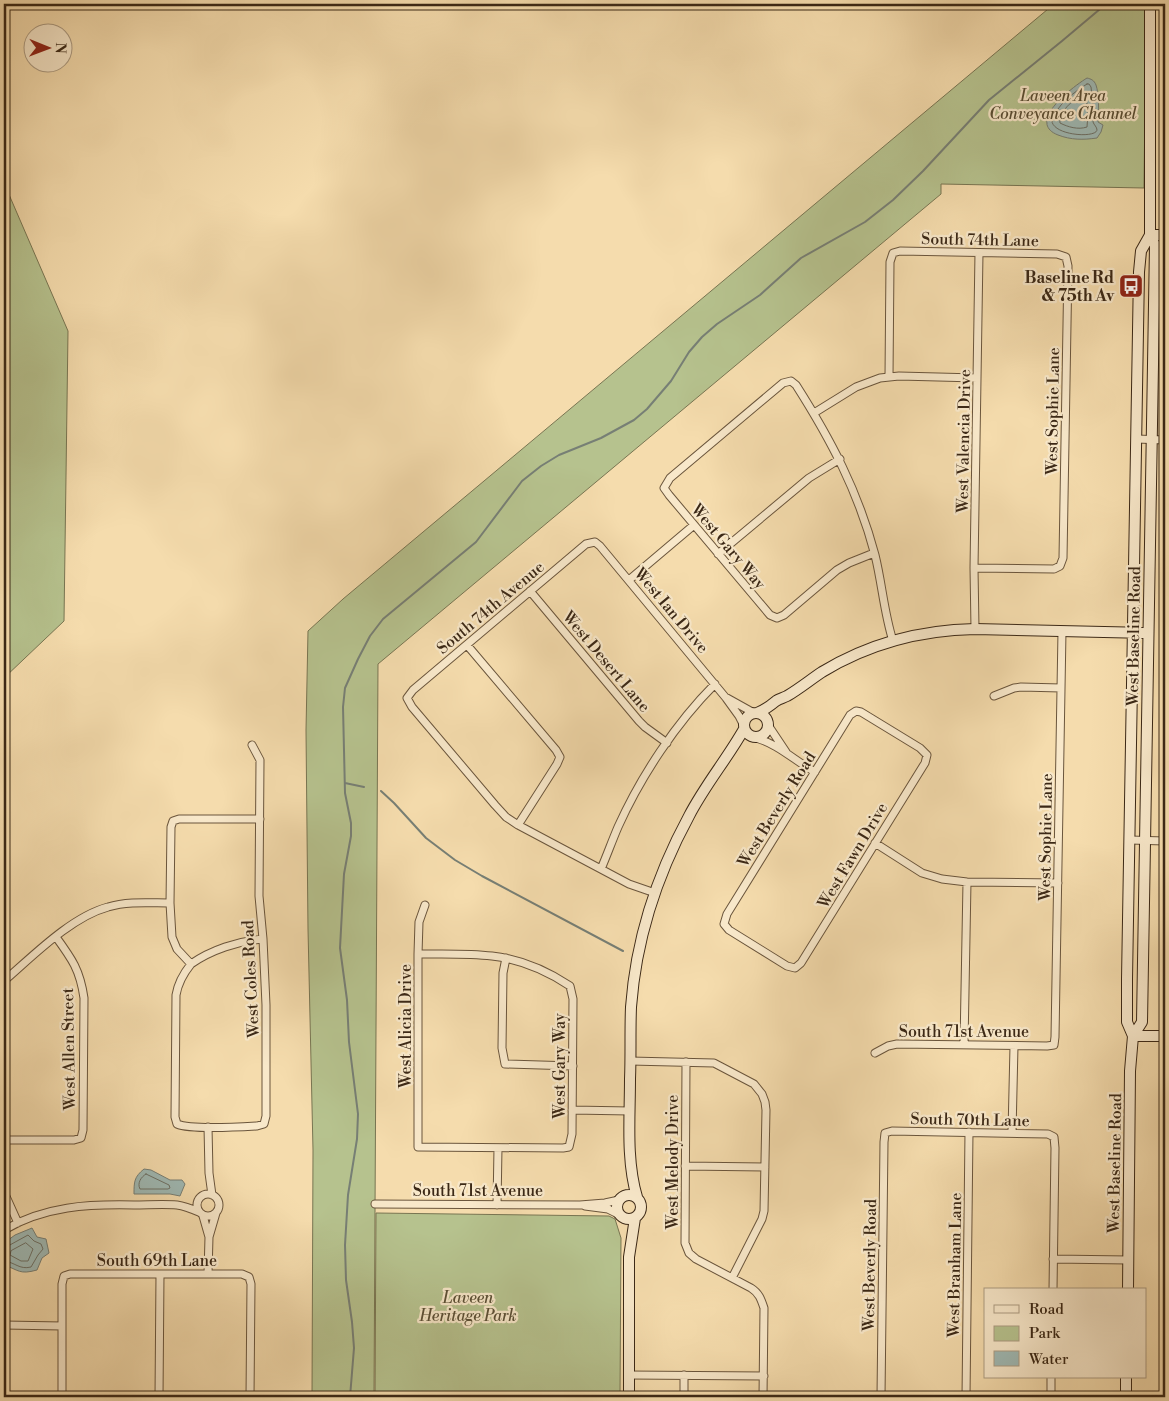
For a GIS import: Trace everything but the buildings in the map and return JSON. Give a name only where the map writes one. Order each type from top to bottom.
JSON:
[{"type":"main road","name":"West Baseline Road","points":[[1128,1288],[1130,1070],[1133,1036],[1142,1022],[1152,440],[1155,245],[1150,235],[1150,4]]},
{"type":"main road","name":"West Baseline Road","points":[[1133,1036],[1127,1022],[1139,272],[1141,251],[1150,235]]},
{"type":"main road","points":[[1150,235],[1165,235]]},
{"type":"main road","points":[[628,1397],[629,1257],[635,1218],[642,1208],[637,1197],[630,1158],[631,1008],[636,970],[645,924],[669,856],[690,813],[724,762],[747,717],[765,710],[777,700],[787,696],[834,664],[893,641],[930,633],[957,629],[975,629],[1148,633]]},
{"type":"main road","points":[[724,762],[742,744],[763,736],[768,729],[772,714],[787,696]]},
{"type":"main road","points":[[756,713],[764,716],[768,724]]},
{"type":"main road","points":[[743,727],[747,735],[754,738]]},
{"type":"main road","points":[[1133,1036],[1165,1036]]},
{"type":"main road","points":[[629,1257],[626,1226],[617,1207],[626,1184],[630,1158]]},
{"type":"main road","points":[[620,1198],[629,1194],[637,1197]]},
{"type":"main road","points":[[622,1216],[627,1219],[635,1218]]},
{"type":"main road","points":[[1126,1378],[1126,1397]]},
{"type":"street","name":"South 74th Lane","points":[[889,377],[890,262],[893,253],[900,251],[1057,254],[1066,257]]},
{"type":"street","name":"West Valencia Drive","points":[[975,629],[974,568],[980,253]]},
{"type":"street","name":"West Sophie Lane","points":[[974,568],[1054,569],[1060,566],[1063,558],[1068,266],[1066,257]]},
{"type":"street","points":[[893,641],[874,553],[858,503],[840,459],[814,413],[867,382],[880,378],[977,378]]},
{"type":"street","name":"West Gary Way","points":[[814,413],[796,384],[791,382],[784,383],[670,478],[664,488],[770,615],[776,618],[784,615],[837,570],[874,553]]},
{"type":"street","points":[[1136,440],[1165,440]]},
{"type":"street","points":[[718,554],[809,478],[840,459]]},
{"type":"street","points":[[628,580],[694,525]]},
{"type":"street","name":"West Ian Drive","points":[[595,542],[715,684],[740,716],[743,727]]},
{"type":"street","name":"South 74th Avenue","points":[[518,825],[506,816],[479,788],[412,707],[407,698],[413,690],[586,544],[595,542]]},
{"type":"street","name":"West Desert Lane","points":[[530,591],[639,721],[667,743]]},
{"type":"street","name":"West Sophie Lane","points":[[1054,1045],[1056,1038],[1062,630]]},
{"type":"street","points":[[467,645],[560,757],[518,825],[629,884],[655,893]]},
{"type":"street","points":[[601,869],[626,811],[638,790],[667,743],[715,684]]},
{"type":"street","points":[[994,696],[1021,687],[1062,688]]},
{"type":"street","name":"West Ian Drive","points":[[726,698],[756,713]]},
{"type":"street","name":"West Fawn Drive","points":[[795,968],[806,956],[925,763],[927,754],[920,748],[862,712],[856,711]]},
{"type":"street","name":"West Beverly Road","points":[[795,968],[787,966],[729,930],[724,924],[727,914],[814,772],[850,715],[856,711]]},
{"type":"street","points":[[768,724],[786,752]]},
{"type":"street","points":[[754,738],[766,741],[786,752],[798,763],[814,772]]},
{"type":"street","name":"West Coles Road","points":[[190,964],[178,984],[176,995],[175,1118],[177,1124],[181,1126],[208,1127],[257,1126],[264,1124],[266,1116],[267,1051],[263,939],[259,896],[260,760],[252,746]]},
{"type":"street","points":[[260,819],[179,819],[173,821],[171,827],[170,903],[172,937],[178,949],[190,964],[201,957],[236,943],[263,939]]},
{"type":"street","points":[[1130,840],[1165,841]]},
{"type":"street","points":[[875,843],[922,873],[948,881],[1058,883]]},
{"type":"street","points":[[964,1045],[967,882]]},
{"type":"street","points":[[4,981],[56,937],[97,910],[109,906],[134,903],[170,903]]},
{"type":"street","name":"West Alicia Drive","points":[[425,905],[419,922],[418,954],[418,1148],[498,1148]]},
{"type":"street","name":"West Allen Street","points":[[4,1140],[74,1140],[81,1138],[83,1130],[83,990],[77,967],[56,937]]},
{"type":"street","points":[[418,954],[490,955],[506,958],[503,973],[502,1048],[504,1064],[573,1066]]},
{"type":"street","name":"West Gary Way","points":[[498,1148],[569,1147],[572,1134],[573,999],[570,986],[546,971],[506,958]]},
{"type":"street","name":"South 71st Avenue","points":[[875,1053],[888,1046],[897,1044],[1054,1045]]},
{"type":"street","points":[[1012,1133],[1014,1046]]},
{"type":"street","points":[[630,1061],[714,1063],[749,1081],[758,1088],[765,1102],[764,1211],[762,1219],[732,1278],[758,1293],[764,1308],[763,1397]]},
{"type":"street","name":"West Melody Drive","points":[[686,1062],[685,1243],[689,1253],[696,1259],[732,1278]]},
{"type":"street","points":[[572,1110],[630,1111]]},
{"type":"street","points":[[208,1127],[209,1172],[205,1196],[197,1206],[209,1238]]},
{"type":"street","name":"South 70th Lane","points":[[885,1133],[892,1131],[970,1132],[1048,1134],[1054,1137],[1053,1259]]},
{"type":"street","name":"West Branham Lane","points":[[966,1397],[970,1132]]},
{"type":"street","name":"West Beverly Road","points":[[881,1397],[885,1133]]},
{"type":"street","points":[[497,1205],[498,1148]]},
{"type":"street","points":[[685,1166],[765,1167]]},
{"type":"street","points":[[4,1192],[18,1223]]},
{"type":"street","points":[[4,1230],[18,1223],[59,1209],[86,1205],[178,1205],[205,1196],[217,1199],[219,1203],[209,1238],[208,1274]]},
{"type":"street","name":"South 71st Avenue","points":[[375,1204],[580,1205],[605,1203],[620,1198]]},
{"type":"street","points":[[178,1205],[210,1217],[216,1213]]},
{"type":"street","name":"South 71st Avenue","points":[[580,1205],[608,1209],[622,1216]]},
{"type":"street","points":[[1053,1288],[1053,1259],[1128,1260]]},
{"type":"street","name":"South 69th Lane","points":[[62,1326],[62,1284],[64,1276],[70,1274],[242,1274],[249,1277],[251,1284],[250,1397]]},
{"type":"street","points":[[159,1397],[160,1274]]},
{"type":"street","points":[[4,1325],[62,1326],[62,1397]]},
{"type":"street","points":[[628,1375],[764,1376]]},
{"type":"street","points":[[684,1375],[684,1397]]},
{"type":"street","points":[[1051,1378],[1051,1397]]},
{"type":"street","points":[[881,1397],[890,1397]]},
{"type":"green space","name":"Laveen Area Conveyance Channel","points":[[1054,4],[1155,4],[1146,11],[1144,188],[941,184],[941,194],[378,664],[374,1397],[312,1397],[313,1150],[306,730],[308,631],[343,599]]},
{"type":"green space","points":[[4,183],[68,331],[64,621],[4,678]]},
{"type":"green space","name":"Laveen Heritage Park","points":[[376,1213],[609,1216],[615,1219],[621,1238],[620,1397],[375,1397]]},
{"type":"water","points":[[1087,78],[1095,83],[1097,89],[1098,122],[1103,125],[1101,132],[1097,138],[1087,139],[1072,139],[1058,135],[1049,129],[1047,122],[1049,113],[1063,96]]},
{"type":"water","points":[[144,1169],[151,1170],[170,1180],[182,1180],[185,1184],[180,1196],[170,1194],[134,1194],[135,1180]]},
{"type":"water","points":[[32,1228],[37,1237],[46,1239],[49,1253],[42,1258],[37,1270],[23,1272],[4,1265],[4,1243],[15,1235]]},
{"type":"waterway","points":[[350,1397],[354,1348],[346,1280],[345,1245],[348,1195],[357,1139],[358,1114],[340,948],[344,874],[351,836],[351,823],[345,793],[343,707],[345,688],[370,636],[383,619],[476,542],[522,481],[559,455],[601,438],[634,420],[647,409],[671,381],[689,352],[702,337],[717,324],[760,295],[801,258],[865,222],[893,200],[923,171],[989,100],[1106,4]]},
{"type":"waterway","points":[[345,783],[364,787]]},
{"type":"waterway","points":[[381,791],[426,838],[455,860],[623,951]]},
{"type":"place","name":"Baseline Rd & 75th Av","points":[[1131,286]]}]
